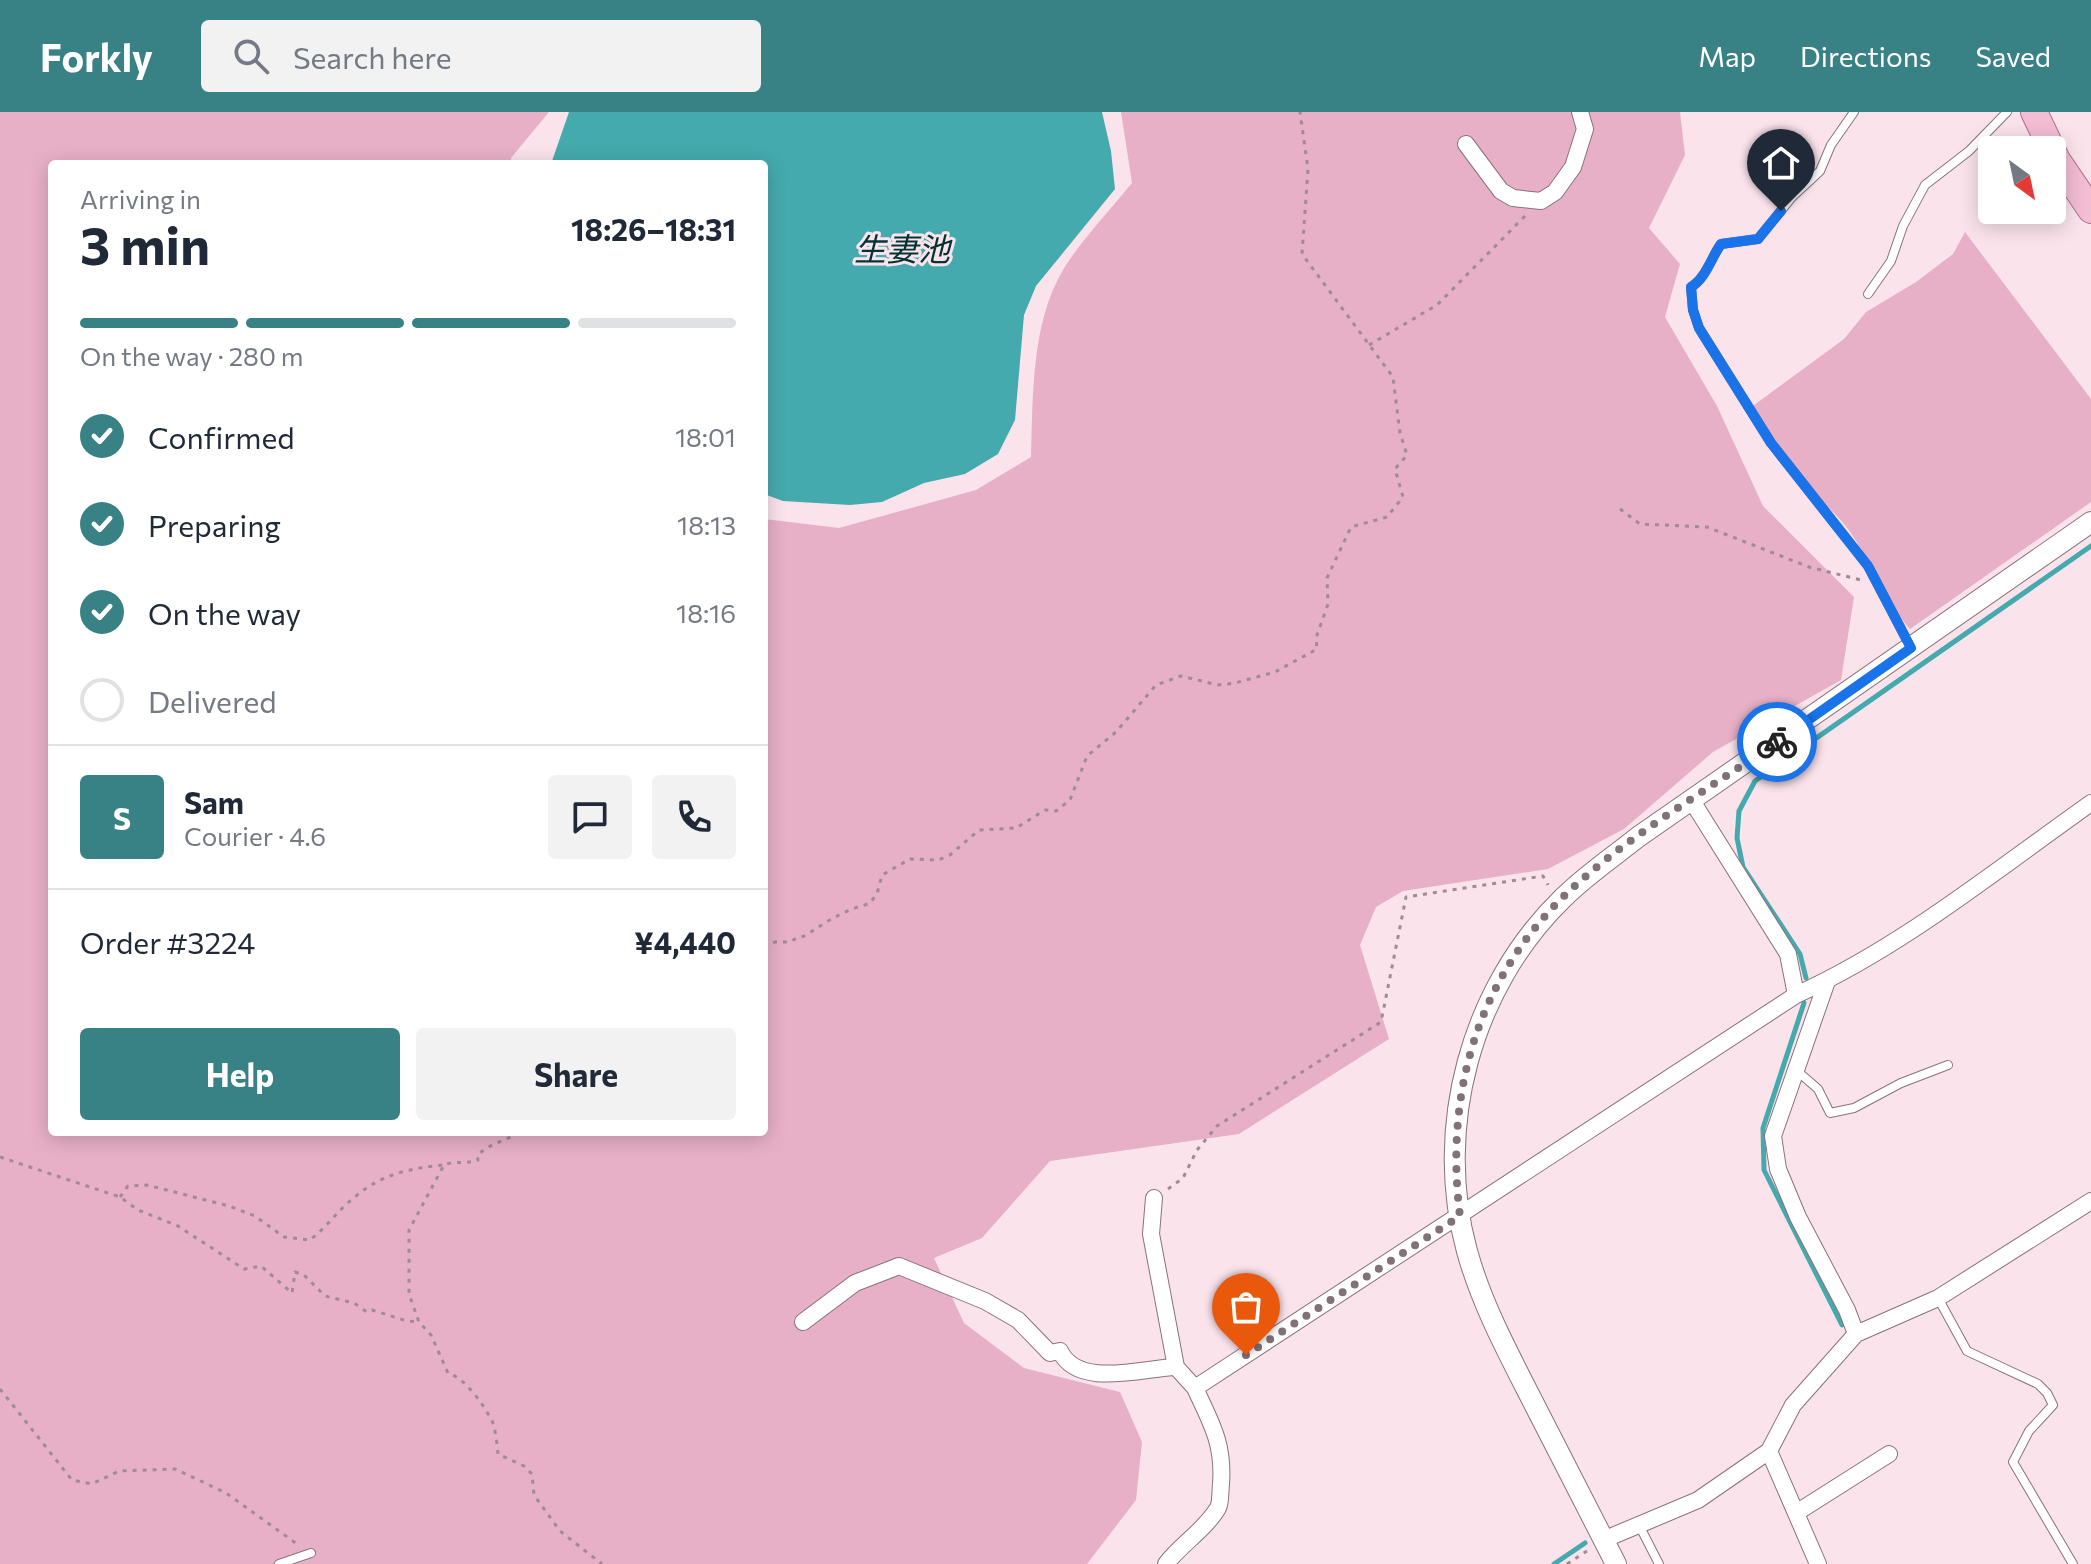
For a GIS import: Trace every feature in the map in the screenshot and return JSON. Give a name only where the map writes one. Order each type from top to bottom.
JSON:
[{"type":"main road","points":[[2034,112],[2057,160],[2091,210]]},
{"type":"street","points":[[1466,144],[1501,191],[1513,198],[1541,201],[1555,192],[1573,167],[1585,129],[1580,112]]},
{"type":"street","points":[[1616,1564],[1495,1327],[1471,1264],[1460,1216],[1455,1167],[1458,1113],[1474,1040],[1493,992],[1524,943],[1562,899],[1638,837],[2091,522]]},
{"type":"street","points":[[1692,801],[1788,954],[1796,995]]},
{"type":"street","points":[[1195,1388],[1796,995],[1827,981],[1918,925],[2091,803]]},
{"type":"street","points":[[1827,981],[1773,1136],[1778,1169],[1798,1217],[1847,1310],[1856,1334]]},
{"type":"street","points":[[1154,1198],[1151,1234],[1176,1367],[1195,1388],[1220,1443],[1222,1470],[1220,1506],[1196,1536],[1175,1552],[1166,1564]]},
{"type":"street","points":[[1603,1540],[1698,1500],[1769,1451],[1793,1405],[1856,1334],[1938,1298],[2091,1201]]},
{"type":"street","points":[[803,1322],[855,1283],[899,1266],[985,1301],[1018,1320],[1050,1353],[1057,1344],[1064,1360],[1085,1372],[1104,1374],[1176,1367]]},
{"type":"street","points":[[1769,1451],[1818,1564]]},
{"type":"street","points":[[1796,1513],[1889,1454]]},
{"type":"lane","points":[[1854,112],[1831,145],[1820,171],[1792,197],[1758,239],[1721,244],[1710,259],[1701,281],[1691,287],[1693,310],[1699,328],[1771,443],[1868,566],[1911,648]]},
{"type":"lane","points":[[1868,294],[1891,261],[1903,226],[1925,185],[1969,151],[2007,112]]},
{"type":"lane","points":[[1795,1070],[1818,1089],[1830,1113],[1854,1108],[1901,1083],[1948,1065]]},
{"type":"lane","points":[[1938,1298],[1967,1351],[2038,1384],[2047,1393],[2053,1405],[2029,1431],[2013,1462],[2073,1564]]},
{"type":"lane","points":[[1639,1524],[1659,1564]]},
{"type":"lane","points":[[279,1564],[311,1553]]},
{"type":"path","points":[[768,945],[791,942],[794,937],[808,934],[813,928],[851,908],[869,904],[877,894],[882,875],[910,859],[938,860],[950,855],[979,830],[1016,828],[1045,810],[1056,811],[1070,800],[1087,756],[1116,732],[1156,685],[1181,676],[1218,685],[1235,683],[1275,672],[1317,649],[1316,638],[1328,604],[1327,578],[1351,527],[1387,517],[1403,497],[1395,469],[1407,455],[1400,433],[1393,377],[1302,254],[1308,169],[1300,112]]},
{"type":"path","points":[[1369,345],[1437,305],[1541,201]]},
{"type":"path","points":[[1620,509],[1640,524],[1707,527],[1809,567],[1878,585]]},
{"type":"path","points":[[1154,1198],[1183,1178],[1197,1150],[1217,1126],[1381,1022],[1406,897],[1543,876],[1552,892]]},
{"type":"path","points":[[120,1197],[128,1186],[147,1185],[229,1206],[255,1216],[284,1237],[310,1240],[354,1197],[379,1179],[414,1167],[444,1165],[453,1161],[465,1165],[478,1160],[477,1156],[486,1147],[514,1136]]},
{"type":"path","points":[[0,1157],[120,1197],[138,1210],[178,1226],[244,1269],[261,1266],[292,1293],[295,1272],[304,1275],[325,1296],[354,1303],[367,1312],[372,1310],[419,1322]]},
{"type":"path","points":[[444,1165],[409,1230],[409,1294],[419,1322],[431,1335],[448,1373],[468,1385],[492,1421],[498,1454],[524,1466],[532,1474],[534,1495],[560,1531],[602,1564]]},
{"type":"path","points":[[0,1389],[72,1480],[92,1484],[119,1471],[175,1469],[226,1493],[311,1553]]},
{"type":"path","points":[[1567,1564],[1603,1540]]},
{"type":"shaded area","points":[[0,112],[549,112],[511,160],[48,160],[48,1136],[768,1136],[768,519],[839,528],[976,490],[1031,457],[1039,337],[1053,291],[1078,249],[1132,183],[1121,112],[1680,112],[1685,155],[1649,228],[1680,264],[1665,317],[1717,406],[1763,506],[1854,597],[1841,680],[1713,752],[1624,829],[1548,869],[1403,891],[1376,907],[1360,945],[1389,1039],[1239,1134],[1050,1161],[982,1238],[934,1258],[964,1323],[1024,1368],[1120,1392],[1142,1442],[1136,1500],[1087,1564],[0,1564]]},
{"type":"shaded area","points":[[1965,232],[2091,399],[2091,502],[1910,629],[1848,529],[1785,468],[1746,411],[1844,339],[1866,312],[1916,282],[1953,254]]},
{"type":"water","name":"生妻池","points":[[569,112],[1102,112],[1115,189],[1036,286],[1024,315],[1015,420],[998,454],[965,474],[924,483],[882,502],[850,505],[783,501],[768,495],[768,160],[552,160]]},
{"type":"waterway","points":[[1806,978],[1800,954],[1743,867],[1737,838],[1739,811],[1755,781],[2091,546]]},
{"type":"waterway","points":[[1804,1003],[1763,1128],[1764,1170],[1842,1325]]},
{"type":"waterway","points":[[1554,1564],[1585,1543]]},
{"type":"way so far","points":[[1246,1355],[1460,1216],[1455,1140],[1463,1082],[1481,1020],[1509,965],[1540,923],[1587,876],[1638,837],[1777,742]]},
{"type":"route","points":[[1777,742],[1911,648],[1868,566],[1771,443],[1699,328],[1693,310],[1691,287],[1701,281],[1710,259],[1721,244],[1758,239],[1781,211]]}]
